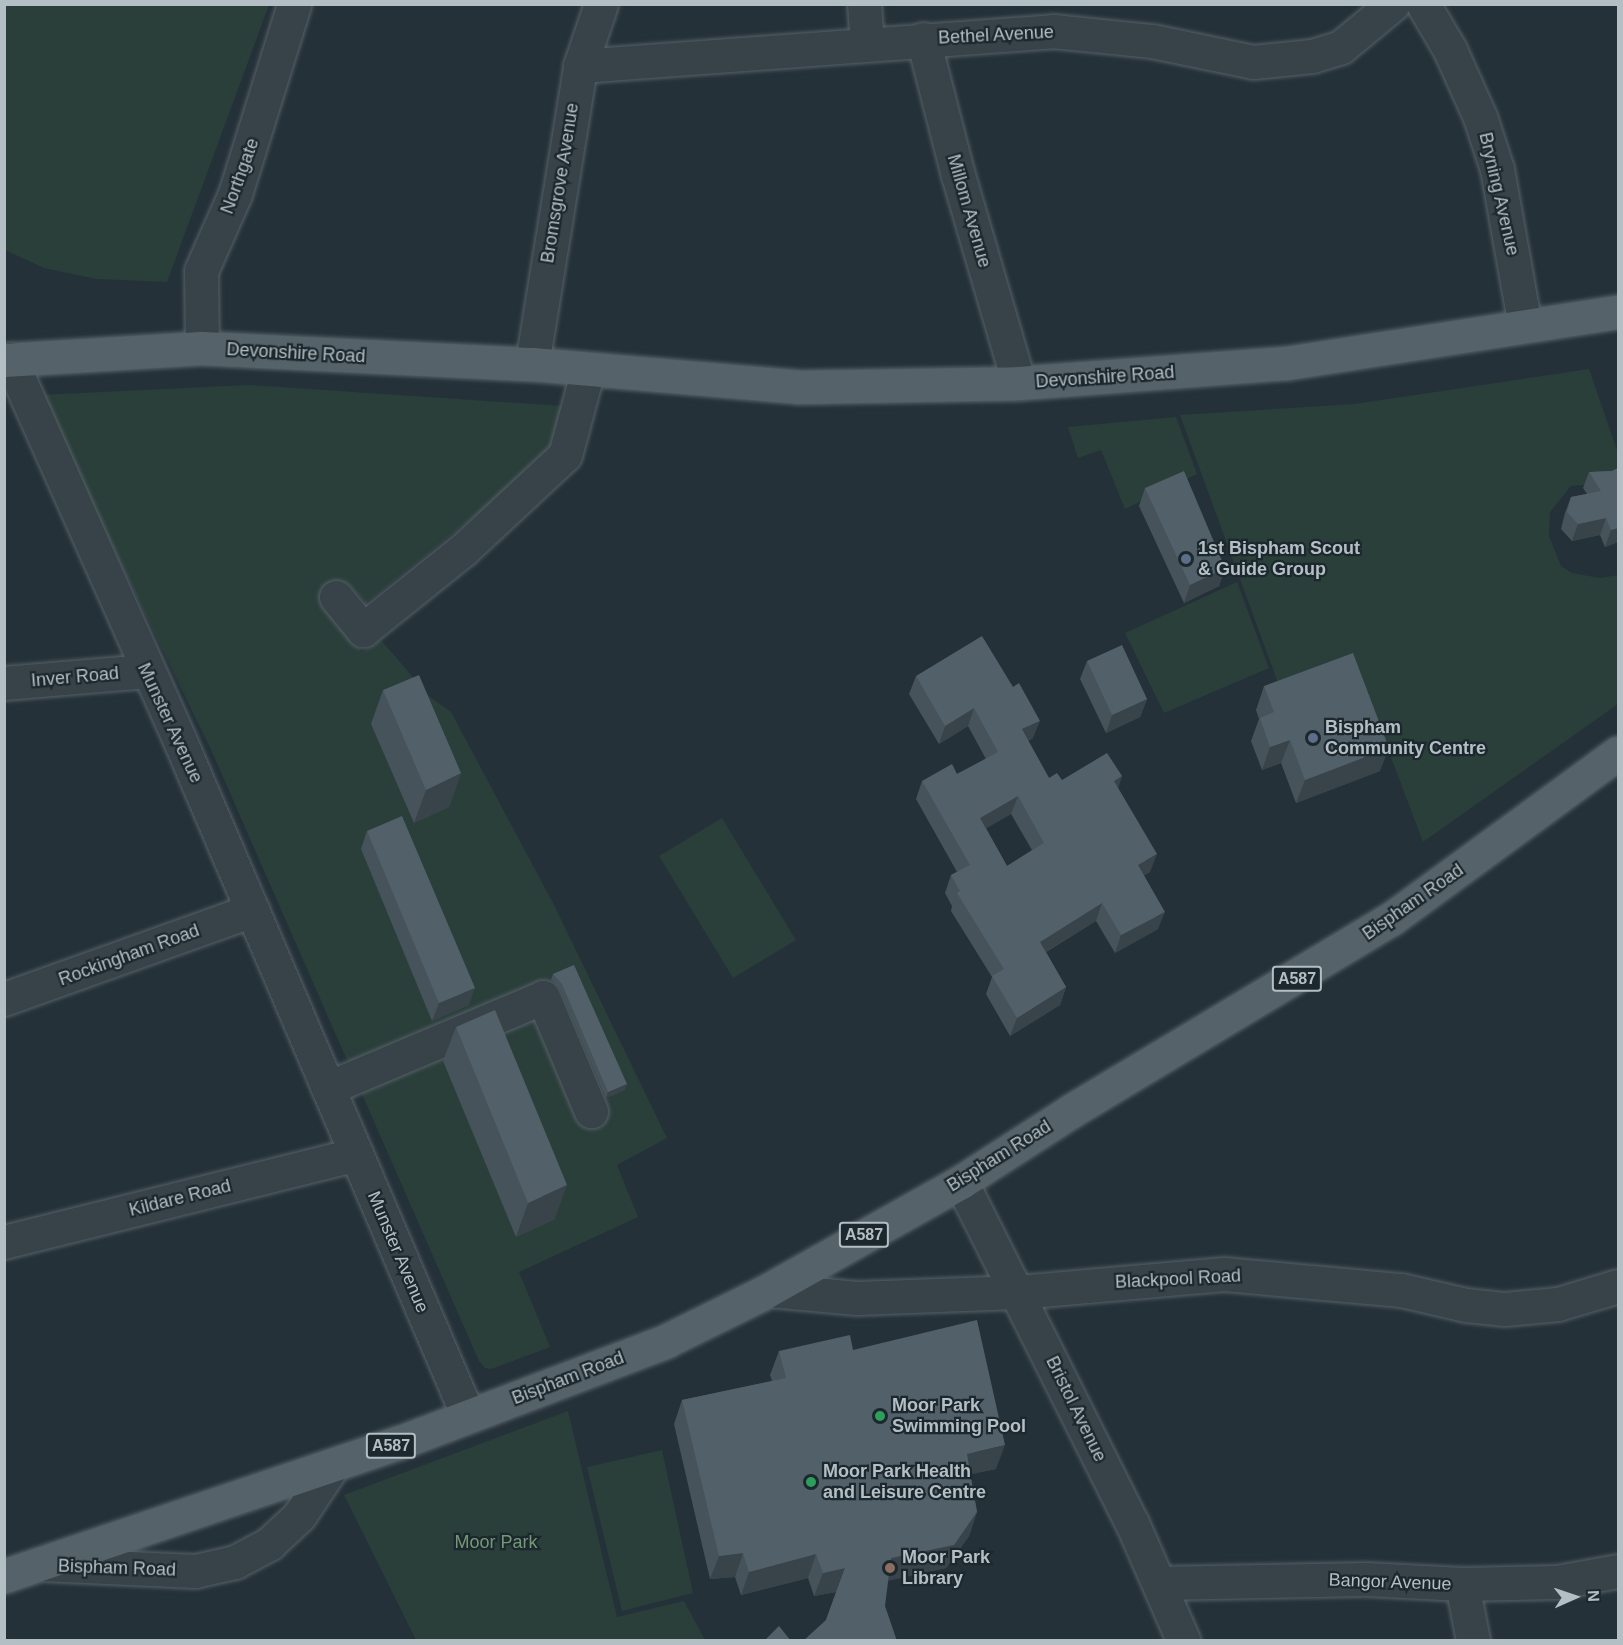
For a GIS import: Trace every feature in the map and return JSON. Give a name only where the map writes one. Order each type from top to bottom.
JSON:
[{"type":"main road","name":"Devonshire Road","points":[[7,360],[202,348],[532,364],[798,387],[1019,383],[1287,363],[1618,312]]},
{"type":"main road","name":"Bispham Road","points":[[4,1576],[331,1468],[666,1341],[768,1290],[961,1182],[1071,1111],[1391,920],[1618,753]]},
{"type":"street","name":"Northgate","points":[[202,348],[201,271],[235,194],[294,4]]},
{"type":"street","name":"Bromsgrove Avenue","points":[[532,364],[580,66],[601,4]]},
{"type":"street","points":[[864,4],[867,44]]},
{"type":"street","name":"Bethel Avenue","points":[[580,66],[1053,31],[1101,33],[1253,62],[1312,56],[1341,46],[1393,4]]},
{"type":"street","name":"Bryning Avenue","points":[[1423,4],[1450,50],[1480,117],[1497,169],[1525,326]]},
{"type":"street","name":"Millom Avenue","points":[[923,39],[958,175],[1019,383]]},
{"type":"street","name":"Munster Avenue","points":[[7,360],[253,910],[468,1416]]},
{"type":"street","points":[[336,597],[363,630],[463,550],[565,455],[588,370]]},
{"type":"street","name":"Inver Road","points":[[4,683],[146,671]]},
{"type":"street","name":"Rockingham Road","points":[[4,999],[253,910]]},
{"type":"street","points":[[328,1088],[543,998],[591,1111]]},
{"type":"street","name":"Kildare Road","points":[[4,1242],[356,1154]]},
{"type":"street","name":"Bristol Avenue","points":[[961,1182],[1018,1292],[1160,1583],[1183,1641]]},
{"type":"street","name":"Blackpool Road","points":[[768,1290],[857,1298],[1018,1292],[1224,1274],[1401,1290],[1466,1305],[1505,1308],[1558,1304],[1618,1286]]},
{"type":"street","name":"Bispham Road","points":[[40,1564],[195,1571],[235,1562],[270,1543],[299,1516],[331,1468]]},
{"type":"street","name":"Bangor Avenue","points":[[1160,1583],[1366,1579],[1462,1584],[1557,1582],[1618,1571]]},
{"type":"street","points":[[1462,1584],[1473,1641]]},
{"type":"green space","points":[[5,4],[269,5],[167,282],[96,279],[44,268],[5,250]]},
{"type":"green space","points":[[1589,369],[1618,453],[1618,470],[1584,485],[1571,486],[1550,512],[1549,536],[1561,566],[1572,573],[1600,578],[1618,575],[1618,704],[1423,842],[1356,665],[1281,691],[1180,415],[1354,404]]},
{"type":"green space","points":[[249,385],[564,406],[546,459],[378,594],[366,603],[349,585],[324,598],[362,652],[381,640],[430,697],[451,712],[553,903],[667,1138],[617,1165],[638,1217],[519,1272],[550,1347],[491,1369],[485,1368],[479,1361],[212,752],[39,395]]},
{"type":"green space","points":[[1176,417],[1197,474],[1125,509],[1101,450],[1078,458],[1068,427]]},
{"type":"green space","points":[[1237,582],[1269,668],[1164,713],[1125,633]]},
{"type":"green space","points":[[722,818],[796,940],[733,978],[659,856]]},
{"type":"green space","name":"Moor Park","points":[[568,1411],[617,1617],[684,1601],[705,1640],[416,1640],[344,1495]]},
{"type":"green space","points":[[662,1450],[693,1593],[622,1611],[587,1467]]},
{"type":"building","points":[[1618,468],[1618,528],[1611,530],[1606,518],[1578,524],[1567,512],[1571,497],[1601,491],[1589,472],[1612,471]]},
{"type":"building","points":[[1184,471],[1225,568],[1190,585],[1145,488]]},
{"type":"building","points":[[982,636],[1013,687],[1019,683],[1040,721],[1022,729],[1049,778],[1057,773],[1062,780],[1107,753],[1122,776],[1114,781],[1157,854],[1138,865],[1165,912],[1121,935],[1102,903],[1040,942],[1066,987],[1017,1018],[992,976],[1004,969],[957,893],[960,891],[951,875],[970,865],[922,781],[952,764],[957,774],[998,752],[974,708],[945,726],[916,676]],"holes":[[[1018,796],[1044,843],[1007,866],[980,818]]]},
{"type":"building","points":[[1122,645],[1147,699],[1112,715],[1087,661]]},
{"type":"building","name":"Bispham Community Centre","points":[[1353,653],[1389,748],[1305,780],[1290,740],[1270,747],[1260,718],[1274,712],[1264,686]]},
{"type":"building","points":[[419,675],[461,773],[426,790],[383,690]]},
{"type":"building","points":[[402,816],[475,988],[439,1003],[367,831]]},
{"type":"building","points":[[574,965],[627,1084],[608,1092],[562,984],[553,974]]},
{"type":"building","points":[[495,1010],[567,1185],[528,1203],[456,1027]]},
{"type":"building","name":"Moor Park Health and Leisure Centre","points":[[977,1320],[1005,1445],[967,1454],[977,1512],[954,1545],[891,1558],[885,1606],[897,1641],[803,1641],[826,1620],[845,1568],[823,1573],[816,1554],[749,1572],[743,1553],[719,1556],[682,1400],[786,1378],[779,1351],[850,1335],[853,1350]]},
{"type":"building","points":[[779,1626],[791,1641],[764,1641]]},
{"type":"place","name":"1st Bispham Scout & Guide Group","points":[[1186,559]]},
{"type":"place","name":"Bispham Community Centre","points":[[1313,738]]},
{"type":"place","name":"Moor Park Swimming Pool","points":[[880,1416]]},
{"type":"place","name":"Moor Park Health and Leisure Centre","points":[[811,1482]]},
{"type":"place","name":"Moor Park Library","points":[[890,1568]]}]
